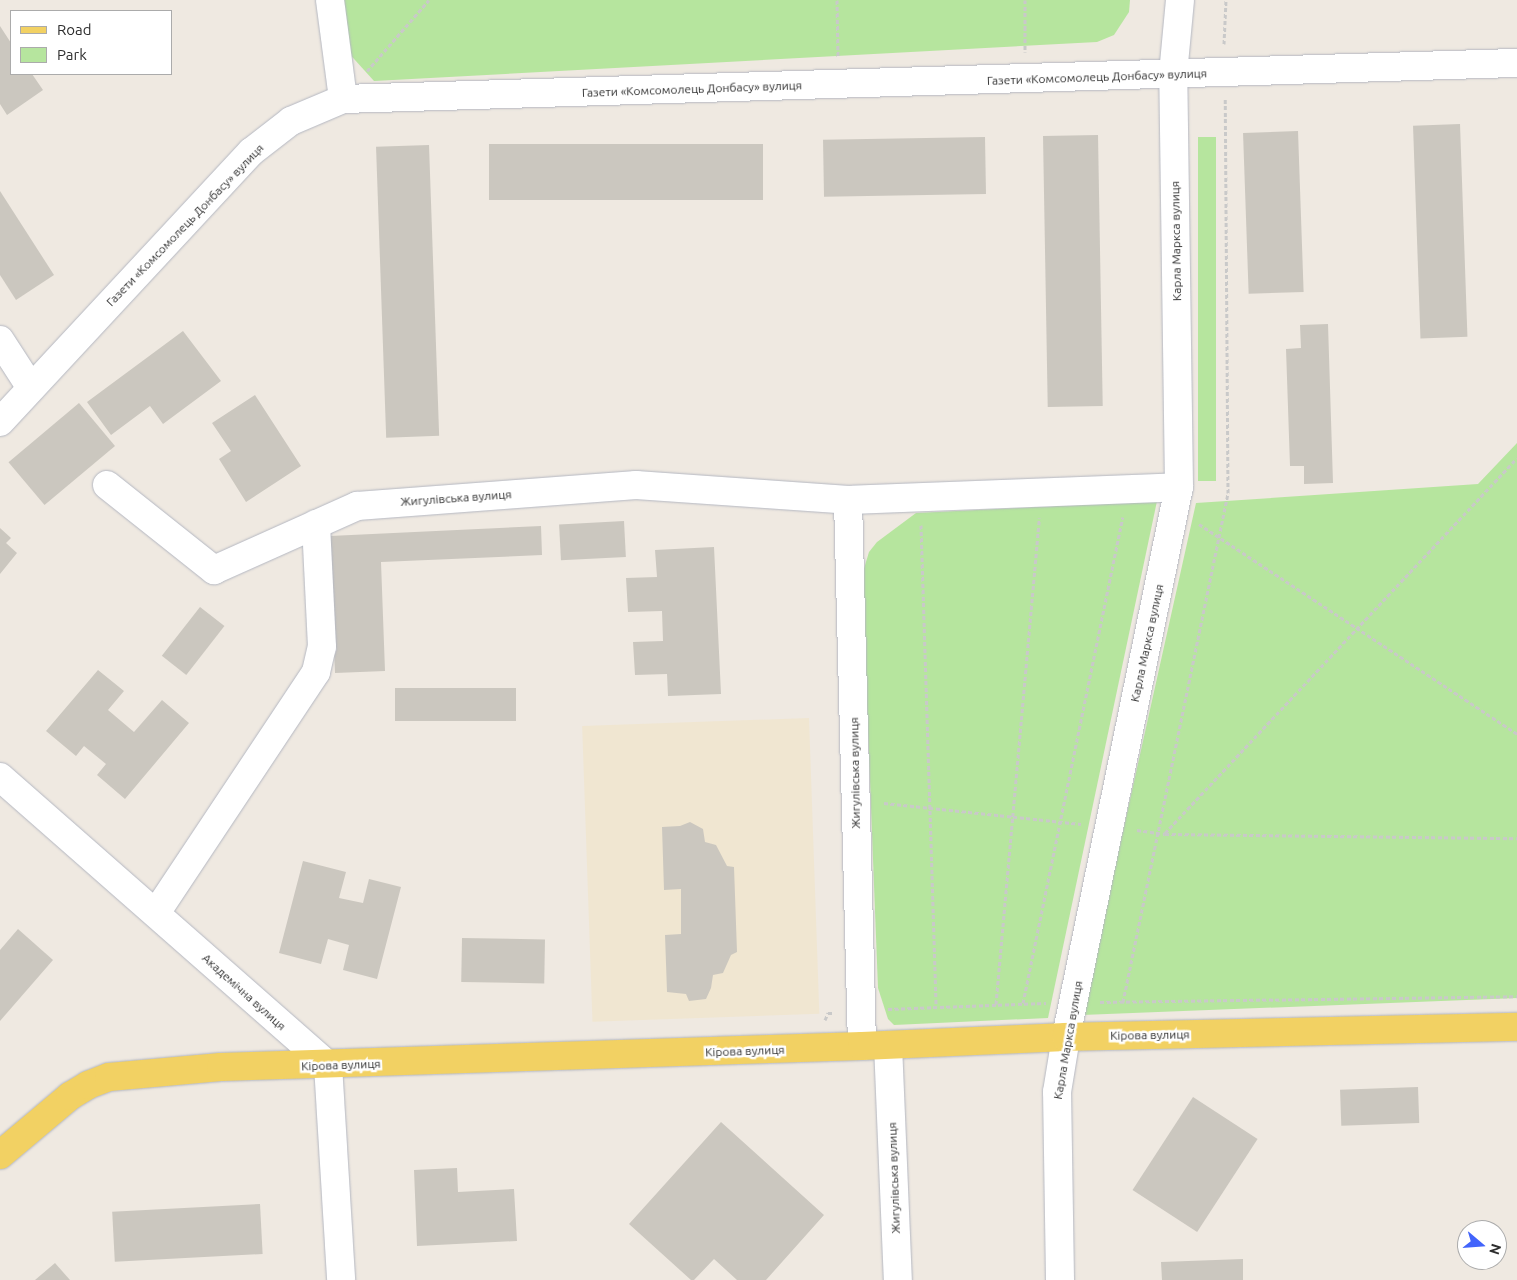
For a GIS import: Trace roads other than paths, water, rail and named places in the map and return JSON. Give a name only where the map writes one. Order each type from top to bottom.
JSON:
[{"type":"main road","name":"Кірова вулиця","points":[[0,1154],[70,1096],[88,1085],[109,1077],[221,1067],[875,1046],[1066,1037],[1517,1026]]},
{"type":"street","points":[[330,0],[343,99]]},
{"type":"street","name":"Карла Маркса вулиця","points":[[1060,1280],[1057,1092],[1066,1037],[1179,488],[1173,74],[1180,0]]},
{"type":"street","name":"Газети «Комсомолець Донбасу» вулиця","points":[[0,422],[251,152],[292,121],[343,99],[1517,63]]},
{"type":"street","points":[[0,340],[31,388]]},
{"type":"street","name":"Жигулівська вулиця","points":[[107,485],[214,570],[357,506],[636,485],[848,500],[1179,488]]},
{"type":"street","name":"Жигулівська вулиця","points":[[848,500],[856,800],[875,1046],[898,1280]]},
{"type":"street","points":[[156,913],[316,672],[322,647],[316,524]]},
{"type":"street","name":"Академічна вулиця","points":[[0,776],[328,1065]]},
{"type":"street","points":[[328,1065],[341,1280]]}]
